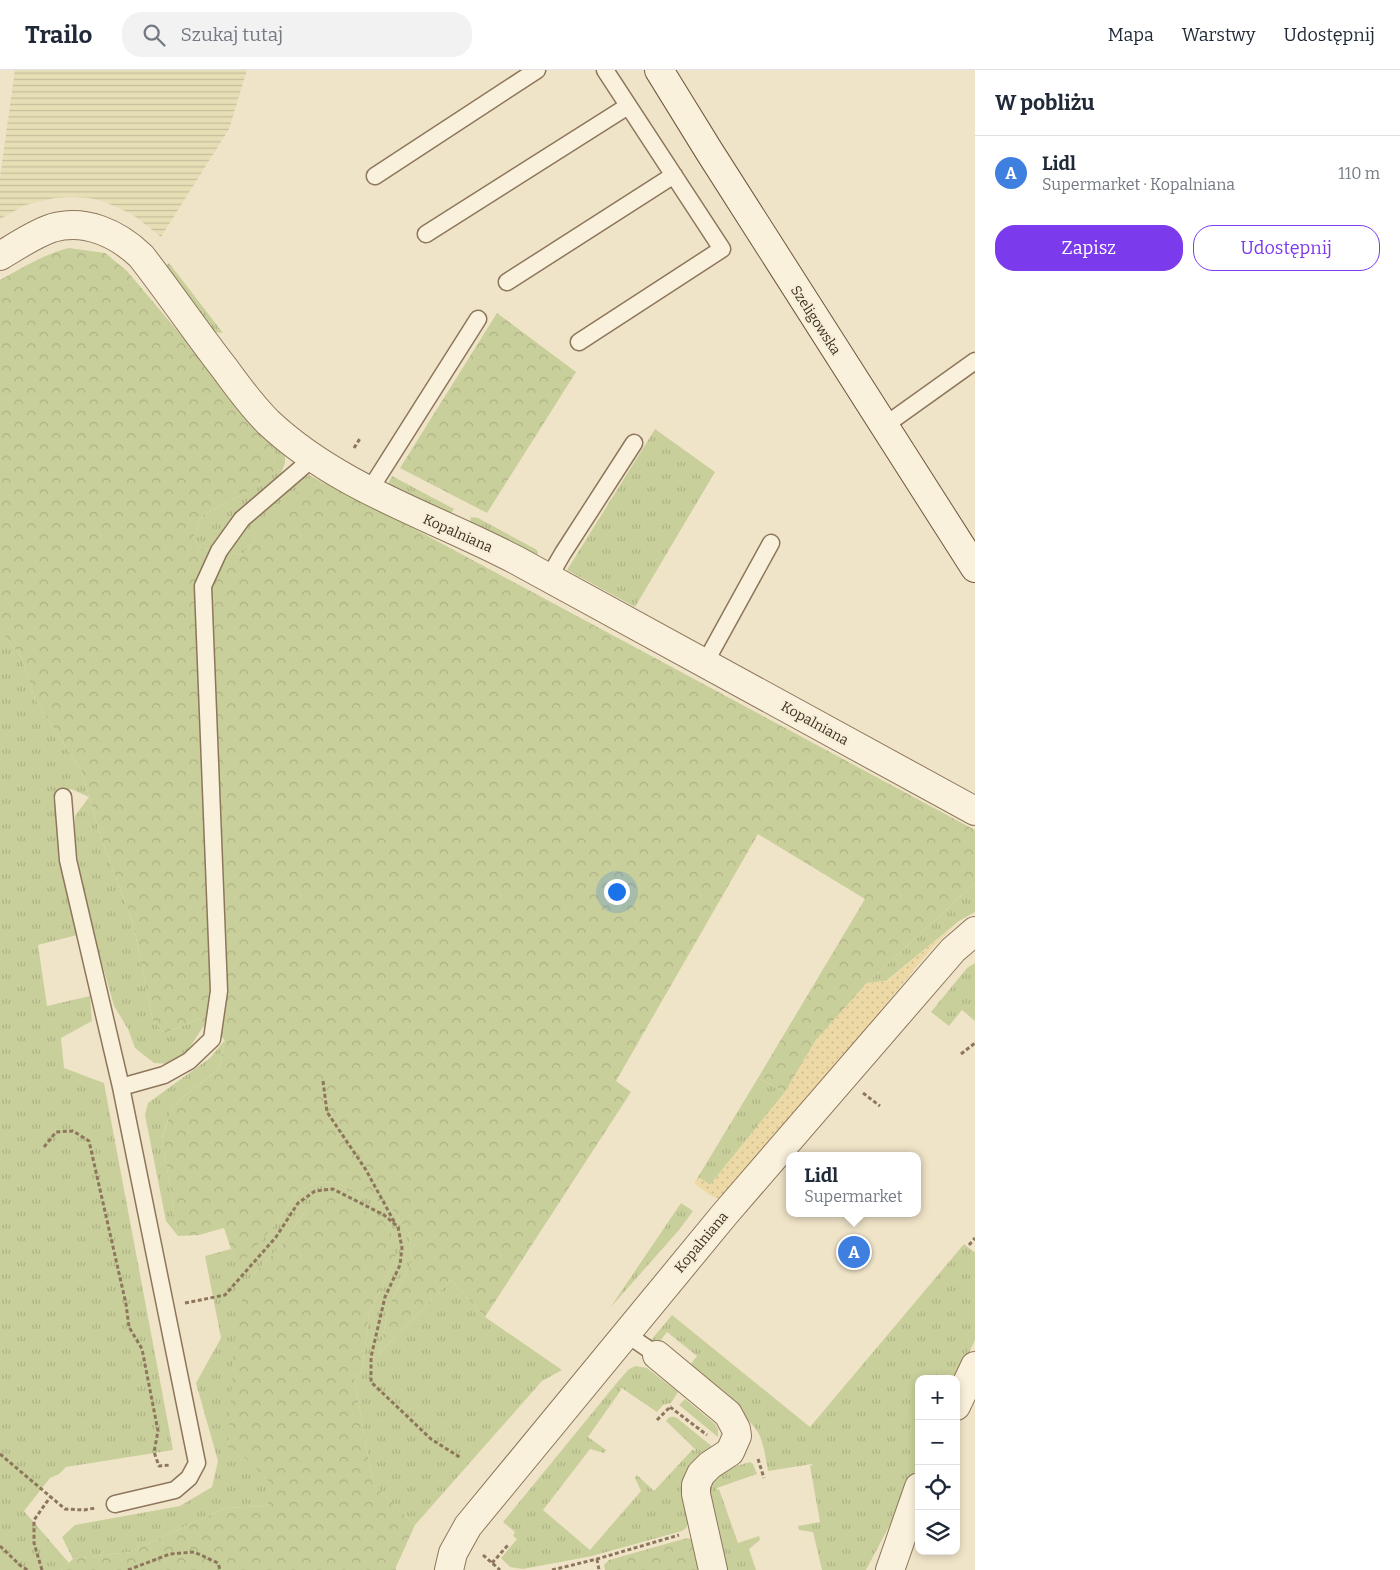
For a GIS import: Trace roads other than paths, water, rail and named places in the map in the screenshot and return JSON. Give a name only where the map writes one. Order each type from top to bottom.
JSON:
[{"type":"street","name":"Szeligowska","points":[[659,70],[975,568]]},
{"type":"street","name":"Kopalniana","points":[[0,256],[40,233],[54,228],[72,226],[88,226],[101,230],[129,245],[141,256],[244,394],[268,421],[314,458],[369,491],[487,545],[551,579],[975,811]]},
{"type":"street","name":"Kopalniana","points":[[449,1570],[453,1553],[468,1526],[625,1333],[724,1214],[953,950],[975,931]]},
{"type":"street","points":[[657,1355],[728,1414],[736,1429],[737,1436],[730,1452],[710,1465],[701,1474],[696,1485],[696,1494],[713,1570]]},
{"type":"street","points":[[960,1398],[975,1366]]},
{"type":"street","points":[[890,1570],[915,1498]]},
{"type":"lane","points":[[375,176],[537,70]]},
{"type":"lane","points":[[579,342],[722,249],[605,70]]},
{"type":"lane","points":[[426,234],[628,106]]},
{"type":"lane","points":[[507,282],[674,175]]},
{"type":"lane","points":[[369,491],[478,319]]},
{"type":"lane","points":[[884,426],[975,361]]},
{"type":"lane","points":[[551,579],[562,554],[634,443]]},
{"type":"lane","points":[[121,1087],[164,1075],[190,1061],[212,1039],[218,990],[203,586],[219,551],[242,519],[314,458]]},
{"type":"lane","points":[[705,663],[771,543]]},
{"type":"lane","points":[[63,797],[68,860],[121,1087],[197,1463],[189,1478],[175,1490],[116,1504]]},
{"type":"lane","points":[[625,1333],[657,1355]]},
{"type":"place","name":"Lidl","points":[[854,1252]]}]
